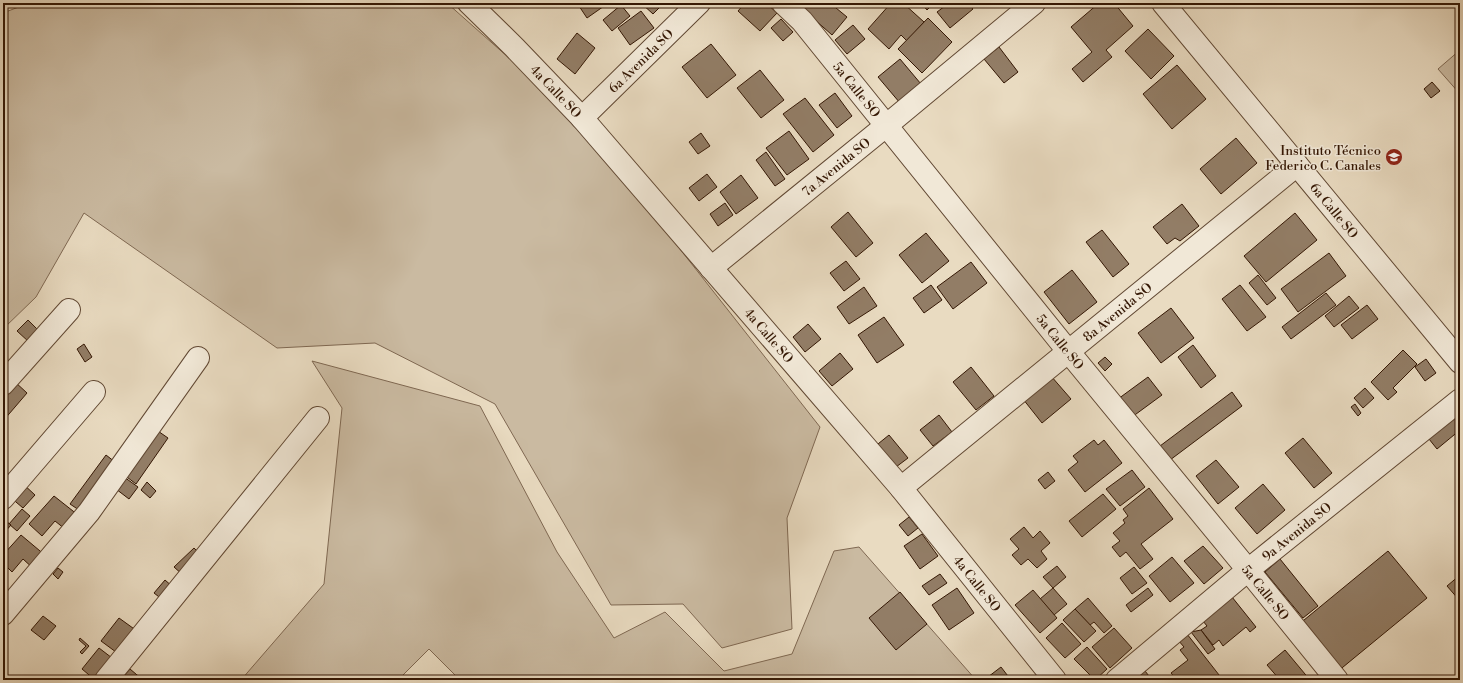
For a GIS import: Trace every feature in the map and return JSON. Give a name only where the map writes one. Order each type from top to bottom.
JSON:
[{"type":"street","name":"4a Calle SO","points":[[469,3],[514,47],[582,118],[901,488],[1055,680]]},
{"type":"street","name":"6a Avenida SO","points":[[582,118],[699,3]]},
{"type":"street","name":"5a Calle SO","points":[[783,3],[802,21],[1068,352],[1338,680]]},
{"type":"street","name":"7a Avenida SO","points":[[711,268],[1034,3]]},
{"type":"street","name":"6a Calle SO","points":[[1163,3],[1460,362]]},
{"type":"street","name":"8a Avenida SO","points":[[901,488],[1297,165]]},
{"type":"street","points":[[3,384],[69,310]]},
{"type":"street","points":[[3,614],[89,512],[198,358]]},
{"type":"street","points":[[3,498],[94,392]]},
{"type":"street","name":"9a Avenida SO","points":[[1117,680],[1248,570],[1460,400]]},
{"type":"street","points":[[106,680],[318,418]]},
{"type":"shaded area","points":[[29,3],[447,3],[598,137],[606,155],[820,427],[787,518],[792,629],[722,648],[683,604],[611,605],[495,404],[375,343],[277,348],[84,213],[36,297],[3,329],[3,13]]},
{"type":"shaded area","points":[[1460,50],[1460,94],[1438,69]]},
{"type":"shaded area","points":[[312,361],[480,406],[557,552],[614,638],[665,612],[724,671],[792,654],[834,551],[859,547],[976,680],[460,680],[429,649],[398,680],[241,680],[324,584],[342,408]]},
{"type":"building","points":[[577,3],[607,3],[607,4],[587,18]]},
{"type":"building","points":[[641,3],[664,3],[653,14]]},
{"type":"building","points":[[745,3],[766,3],[777,13],[760,31],[738,11]]},
{"type":"building","points":[[796,3],[830,3],[847,17],[832,35]]},
{"type":"building","points":[[891,3],[903,3],[924,22],[907,41],[901,35],[889,49],[868,29]]},
{"type":"building","points":[[921,3],[934,3],[927,10]]},
{"type":"building","points":[[949,3],[968,3],[973,9],[950,28],[937,12]]},
{"type":"building","points":[[1099,3],[1114,3],[1133,26],[1106,50],[1112,57],[1083,82],[1072,69],[1092,52],[1071,27]]},
{"type":"building","points":[[621,5],[630,16],[612,31],[603,20]]},
{"type":"building","points":[[641,11],[654,28],[630,45],[618,28]]},
{"type":"building","points":[[928,18],[952,42],[922,73],[898,49]]},
{"type":"building","points":[[781,19],[793,32],[783,41],[771,28]]},
{"type":"building","points":[[853,25],[865,39],[847,54],[835,40]]},
{"type":"building","points":[[1148,29],[1174,56],[1151,79],[1125,51]]},
{"type":"building","points":[[577,33],[595,48],[575,74],[557,59]]},
{"type":"building","points":[[711,44],[736,75],[707,98],[682,67]]},
{"type":"building","points":[[999,47],[1018,72],[1004,83],[984,59]]},
{"type":"building","points":[[900,59],[921,84],[900,103],[878,77]]},
{"type":"building","points":[[1177,65],[1206,99],[1172,129],[1143,94]]},
{"type":"building","points":[[760,70],[784,100],[761,118],[737,88]]},
{"type":"building","points":[[1432,82],[1440,91],[1431,98],[1424,89]]},
{"type":"building","points":[[835,93],[852,116],[837,128],[819,105]]},
{"type":"building","points":[[805,98],[834,135],[813,152],[783,114]]},
{"type":"building","points":[[789,131],[809,159],[787,175],[766,148]]},
{"type":"building","points":[[701,133],[710,146],[698,154],[689,142]]},
{"type":"building","points":[[1236,138],[1257,163],[1221,194],[1200,169]]},
{"type":"building","points":[[766,152],[785,179],[775,186],[756,160]]},
{"type":"building","points":[[707,174],[717,187],[699,201],[689,188]]},
{"type":"building","points":[[741,175],[758,198],[736,214],[720,192]]},
{"type":"building","points":[[725,203],[733,215],[718,226],[710,214]]},
{"type":"building","points":[[1182,204],[1199,226],[1180,241],[1175,238],[1167,244],[1153,227]]},
{"type":"building","points":[[848,212],[873,243],[856,257],[831,227]]},
{"type":"building","points":[[1295,213],[1317,240],[1266,282],[1244,256]]},
{"type":"building","points":[[1102,230],[1129,264],[1113,277],[1086,242]]},
{"type":"building","points":[[926,233],[949,261],[922,283],[899,255]]},
{"type":"building","points":[[1329,253],[1346,276],[1298,312],[1281,289]]},
{"type":"building","points":[[846,261],[860,279],[844,291],[830,273]]},
{"type":"building","points":[[971,262],[987,283],[953,309],[937,287]]},
{"type":"building","points":[[1072,270],[1097,302],[1069,324],[1044,292]]},
{"type":"building","points":[[1258,275],[1276,298],[1267,305],[1249,283]]},
{"type":"building","points":[[931,285],[942,300],[924,313],[913,298]]},
{"type":"building","points":[[1240,285],[1266,317],[1247,331],[1222,299]]},
{"type":"building","points":[[864,287],[877,306],[849,324],[837,307]]},
{"type":"building","points":[[1326,293],[1336,305],[1291,339],[1282,327]]},
{"type":"building","points":[[1349,296],[1359,308],[1334,327],[1325,316]]},
{"type":"building","points":[[1367,305],[1378,319],[1352,339],[1341,325]]},
{"type":"building","points":[[1171,308],[1194,338],[1161,363],[1138,333]]},
{"type":"building","points":[[884,317],[904,345],[877,363],[858,335]]},
{"type":"building","points":[[28,320],[39,331],[29,342],[17,331]]},
{"type":"building","points":[[808,324],[821,339],[805,352],[793,337]]},
{"type":"building","points":[[84,344],[92,357],[85,362],[77,349]]},
{"type":"building","points":[[1193,345],[1216,376],[1201,388],[1178,357]]},
{"type":"building","points":[[1403,350],[1417,364],[1393,388],[1397,392],[1388,400],[1371,382]]},
{"type":"building","points":[[840,353],[853,369],[832,386],[819,371]]},
{"type":"building","points":[[1105,357],[1112,364],[1105,371],[1098,363]]},
{"type":"building","points":[[1426,359],[1436,373],[1425,381],[1415,367]]},
{"type":"building","points":[[971,367],[994,396],[976,410],[953,382]]},
{"type":"building","points":[[1051,376],[1071,399],[1042,423],[1023,399]]},
{"type":"building","points":[[1148,377],[1162,395],[1132,417],[1118,399]]},
{"type":"building","points":[[14,381],[27,393],[3,421],[3,393]]},
{"type":"building","points":[[1365,388],[1374,398],[1363,408],[1354,398]]},
{"type":"building","points":[[1232,392],[1242,406],[1170,460],[1160,446]]},
{"type":"building","points":[[1355,404],[1361,413],[1358,416],[1351,407]]},
{"type":"building","points":[[1455,411],[1460,417],[1460,430],[1437,449],[1425,434]]},
{"type":"building","points":[[939,415],[952,432],[933,446],[920,430]]},
{"type":"building","points":[[155,429],[168,438],[136,484],[123,474]]},
{"type":"building","points":[[889,435],[908,458],[892,470],[873,448]]},
{"type":"building","points":[[1303,438],[1332,473],[1314,488],[1285,453]]},
{"type":"building","points":[[1094,440],[1098,445],[1104,440],[1122,463],[1085,492],[1068,470],[1078,462],[1073,456]]},
{"type":"building","points":[[106,455],[115,462],[79,510],[70,504]]},
{"type":"building","points":[[1216,460],[1239,487],[1218,504],[1196,476]]},
{"type":"building","points":[[1132,470],[1145,487],[1120,506],[1106,489]]},
{"type":"building","points":[[1048,472],[1055,481],[1045,489],[1038,480]]},
{"type":"building","points":[[124,477],[138,487],[129,499],[116,489]]},
{"type":"building","points":[[21,482],[35,495],[23,508],[9,496]]},
{"type":"building","points":[[147,482],[156,491],[150,498],[141,490]]},
{"type":"building","points":[[1263,484],[1285,510],[1257,534],[1235,508]]},
{"type":"building","points":[[1149,488],[1173,519],[1141,544],[1153,559],[1140,569],[1126,552],[1120,557],[1112,547],[1120,541],[1113,533],[1125,523],[1123,520],[1128,516],[1123,509]]},
{"type":"building","points":[[1103,494],[1116,509],[1082,537],[1069,521]]},
{"type":"building","points":[[54,496],[78,515],[65,529],[55,521],[42,536],[29,524]]},
{"type":"building","points":[[22,509],[30,516],[17,531],[9,524]]},
{"type":"building","points":[[909,517],[918,528],[908,536],[899,525]]},
{"type":"building","points":[[3,519],[11,525],[3,534]]},
{"type":"building","points":[[1024,527],[1033,538],[1040,531],[1050,543],[1041,551],[1047,559],[1037,568],[1028,559],[1021,565],[1012,555],[1019,549],[1010,539]]},
{"type":"building","points":[[922,534],[938,556],[920,569],[904,546]]},
{"type":"building","points":[[21,535],[46,556],[35,570],[23,559],[12,572],[3,563],[3,555]]},
{"type":"building","points":[[1203,546],[1223,568],[1204,584],[1184,561]]},
{"type":"building","points":[[194,548],[202,556],[183,575],[174,567]]},
{"type":"building","points":[[1388,551],[1427,598],[1337,672],[1298,625]]},
{"type":"building","points":[[1172,557],[1194,583],[1170,602],[1149,576]]},
{"type":"building","points":[[1280,559],[1318,606],[1303,618],[1265,572]]},
{"type":"building","points":[[1057,566],[1066,577],[1053,588],[1043,577]]},
{"type":"building","points":[[1134,567],[1147,583],[1132,594],[1120,578]]},
{"type":"building","points":[[58,568],[63,572],[58,579],[53,574]]},
{"type":"building","points":[[940,574],[947,583],[929,595],[922,586]]},
{"type":"building","points":[[1460,575],[1460,601],[1447,586]]},
{"type":"building","points":[[165,580],[173,587],[163,600],[154,593]]},
{"type":"building","points":[[957,588],[974,613],[949,630],[932,605]]},
{"type":"building","points":[[1053,588],[1067,604],[1054,615],[1040,599]]},
{"type":"building","points":[[1148,588],[1153,595],[1131,612],[1126,605]]},
{"type":"building","points":[[1033,590],[1057,618],[1040,633],[1015,605]]},
{"type":"building","points":[[900,592],[927,624],[896,650],[869,618]]},
{"type":"building","points":[[1232,597],[1256,627],[1250,632],[1246,627],[1223,646],[1219,640],[1213,645],[1201,630],[1207,626],[1203,621]]},
{"type":"building","points":[[1088,598],[1112,626],[1104,633],[1094,622],[1090,625],[1075,609]]},
{"type":"building","points":[[1075,609],[1096,631],[1084,642],[1063,620]]},
{"type":"building","points":[[43,616],[56,626],[44,640],[31,630]]},
{"type":"building","points":[[119,618],[137,631],[120,655],[101,641]]},
{"type":"building","points":[[1062,623],[1081,644],[1065,658],[1046,638]]},
{"type":"building","points":[[1114,628],[1132,648],[1110,668],[1092,647]]},
{"type":"building","points":[[1201,630],[1215,649],[1208,654],[1191,632]]},
{"type":"building","points":[[1187,634],[1223,680],[1177,680],[1171,673],[1188,660],[1180,650],[1184,647],[1178,640]]},
{"type":"building","points":[[80,638],[89,646],[82,654],[80,652],[86,646],[79,640]]},
{"type":"building","points":[[1087,647],[1107,669],[1095,680],[1074,659]]},
{"type":"building","points":[[99,648],[116,661],[101,680],[95,680],[82,669]]},
{"type":"building","points":[[1285,650],[1310,680],[1280,680],[1267,665]]},
{"type":"building","points":[[1001,667],[1011,680],[984,680]]},
{"type":"building","points":[[1142,667],[1152,680],[1125,680]]},
{"type":"building","points":[[130,669],[143,680],[120,680]]},
{"type":"place","name":"Instituto Técnico Federico C. Canales","points":[[1394,157]]}]
